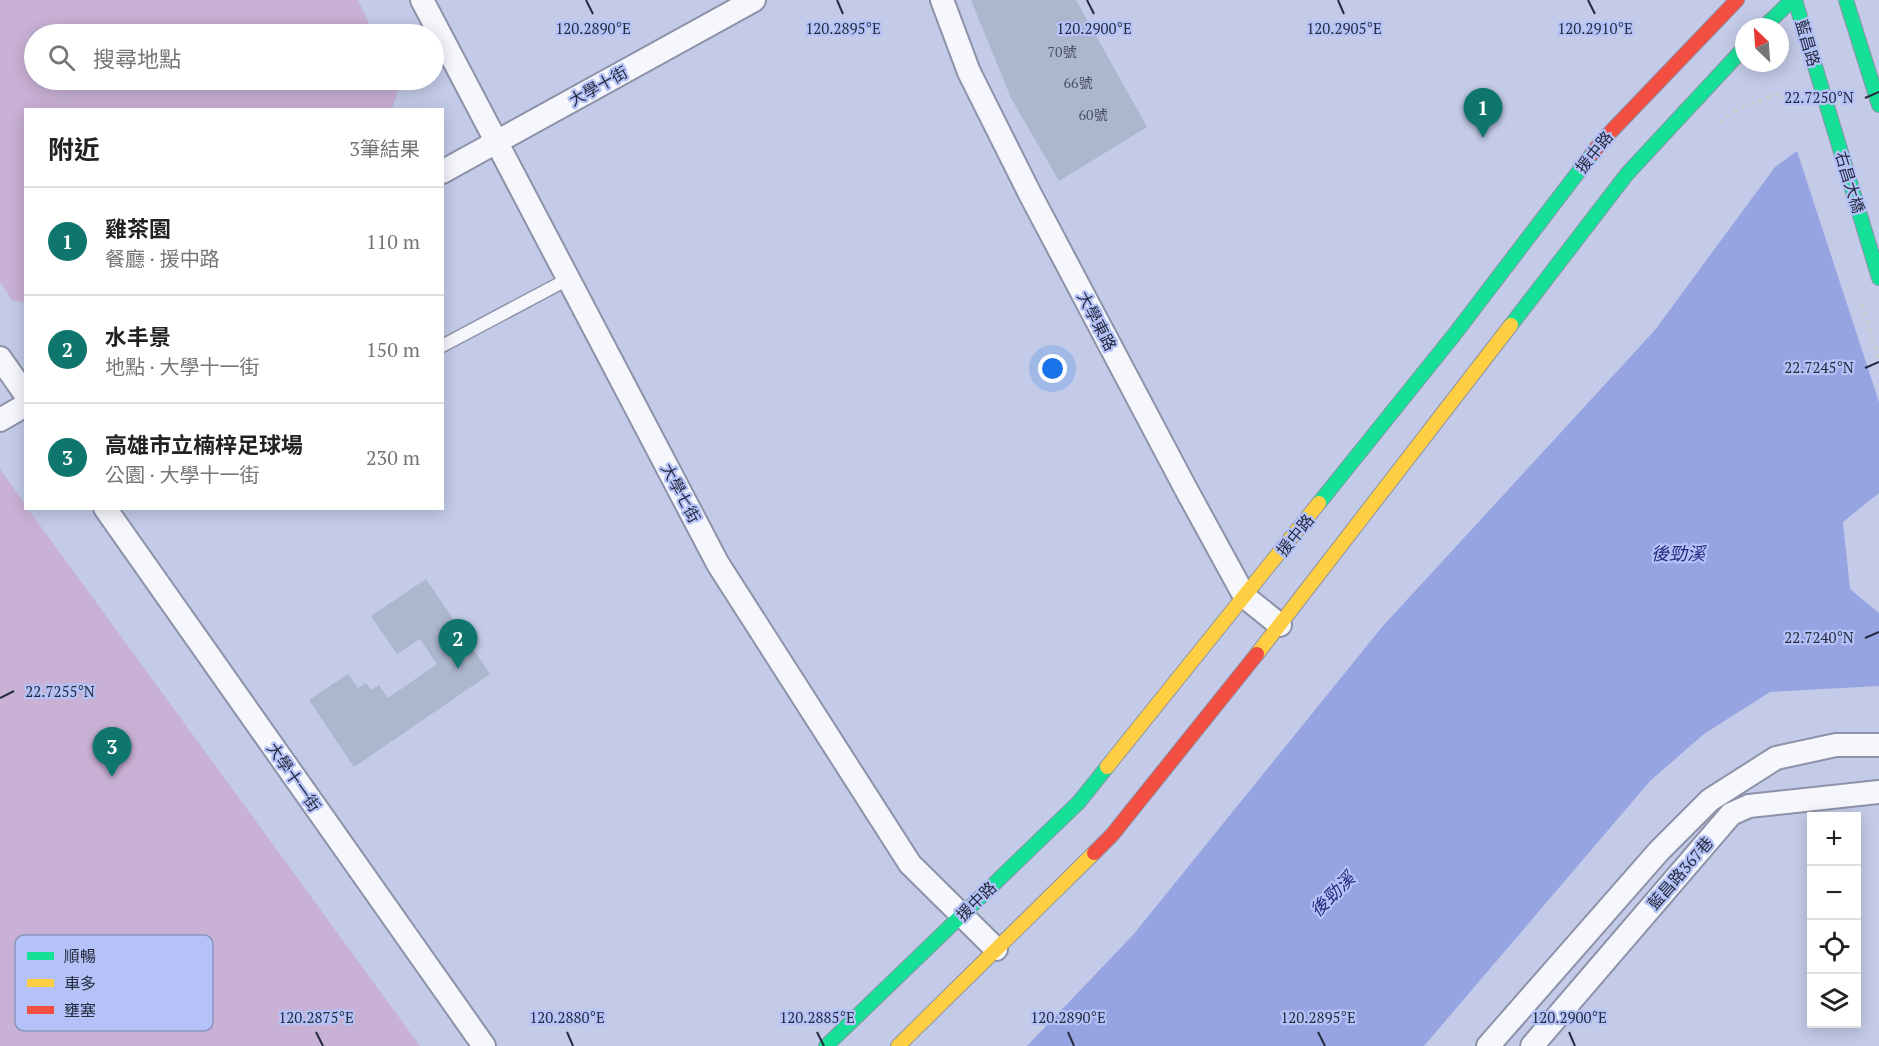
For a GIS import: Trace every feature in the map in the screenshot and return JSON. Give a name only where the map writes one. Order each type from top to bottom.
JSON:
[{"type":"street","name":"大學七街","points":[[422,0],[435,24]]},
{"type":"street","name":"大學十街","points":[[444,171],[754,0]]},
{"type":"street","name":"大學東路","points":[[942,0],[969,72],[1025,184],[1187,491],[1245,597],[1280,626]]},
{"type":"street","name":"援中路","points":[[826,1046],[1079,802],[1454,335],[1601,142],[1737,0]]},
{"type":"street","points":[[1774,18],[1793,0]]},
{"type":"street","name":"藍昌路","points":[[1793,0],[1820,87]]},
{"type":"street","points":[[1846,0],[1879,105]]},
{"type":"street","name":"大學七街","points":[[444,42],[718,564],[910,864],[996,949]]},
{"type":"street","points":[[898,1046],[1112,835],[1280,626],[1627,174],[1735,58]]},
{"type":"street","name":"右昌大橋","points":[[1820,87],[1879,278]]},
{"type":"street","points":[[0,358],[24,392]]},
{"type":"street","points":[[0,420],[24,406]]},
{"type":"street","name":"大學十一街","points":[[106,510],[484,1046]]},
{"type":"street","points":[[1488,1046],[1659,851],[1710,800],[1776,758],[1836,745],[1879,746]]},
{"type":"street","name":"藍昌路367巷","points":[[1532,1046],[1731,814],[1749,806],[1879,792]]},
{"type":"lane","points":[[444,345],[568,279]]},
{"type":"shaded area","points":[[0,0],[358,0],[369,24],[24,24],[24,90],[398,90],[392,108],[24,108],[24,303],[12,300],[0,282]]},
{"type":"shaded area","points":[[0,469],[24,503],[24,510],[29,510],[420,1046],[0,1046]]},
{"type":"water","name":"後勁溪","points":[[1879,92],[1879,493],[1843,522],[1850,589],[1879,613],[1879,686],[1770,692],[1704,734],[1650,781],[1424,1046],[1027,1046],[1133,935],[1382,627],[1655,330],[1775,167]]},
{"type":"pier","points":[[1879,89],[1879,402],[1796,148]]},
{"type":"building","points":[[971,0],[1076,0],[1147,127],[1059,181],[1011,98]]},
{"type":"building","points":[[426,579],[490,674],[354,767],[309,700],[348,674],[358,688],[366,683],[371,690],[379,685],[388,698],[437,664],[420,639],[397,654],[371,616]]},
{"type":"traffic: fast","points":[[1773,18],[1792,0]]},
{"type":"traffic: fast","points":[[1795,0],[1879,278]]},
{"type":"traffic: fast","points":[[1846,0],[1879,105]]},
{"type":"traffic: fast","points":[[1511,325],[1627,174],[1735,58]]},
{"type":"traffic: fast","points":[[1319,503],[1454,335],[1592,154]]},
{"type":"traffic: fast","points":[[826,1046],[1079,802],[1107,767]]},
{"type":"traffic: slow","points":[[1257,654],[1511,325]]},
{"type":"traffic: slow","points":[[1107,767],[1319,503]]},
{"type":"traffic: slow","points":[[898,1046],[1094,853]]},
{"type":"traffic: jam","points":[[1592,154],[1737,0]]},
{"type":"traffic: jam","points":[[1094,853],[1112,835],[1257,654]]},
{"type":"place","name":"雞茶園","points":[[1483,138]]},
{"type":"place","name":"水丰景","points":[[458,669]]},
{"type":"place","name":"高雄市立楠梓足球場","points":[[112,777]]}]
